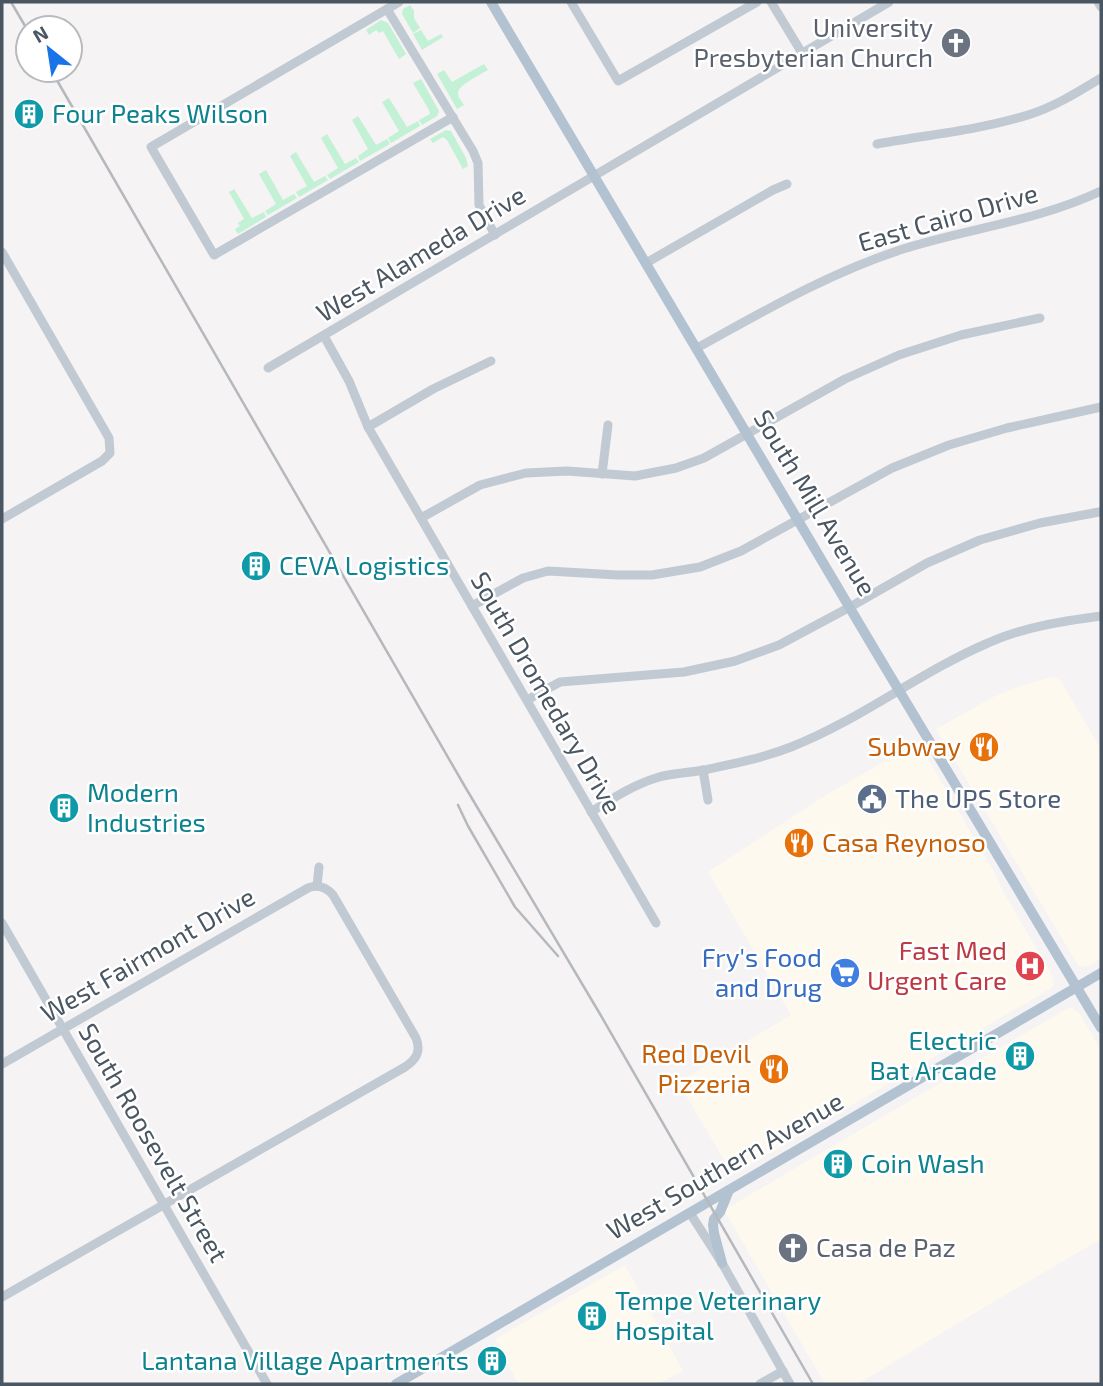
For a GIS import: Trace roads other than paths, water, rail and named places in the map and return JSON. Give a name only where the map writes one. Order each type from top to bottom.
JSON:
[{"type":"main road","name":"South Mill Avenue","points":[[491,2],[1101,1028]]},
{"type":"main road","name":"West Southern Avenue","points":[[396,1384],[1101,973]]},
{"type":"main road","points":[[722,1263],[713,1225],[729,1190]]},
{"type":"street","points":[[398,2],[150,147],[214,255],[453,117]]},
{"type":"street","points":[[571,2],[618,81],[757,2]]},
{"type":"street","points":[[771,2],[802,53]]},
{"type":"street","name":"West Alameda Drive","points":[[268,368],[889,2]]},
{"type":"street","points":[[1098,2],[1101,7]]},
{"type":"street","points":[[387,9],[473,151],[478,163],[480,205],[495,234]]},
{"type":"street","points":[[877,144],[973,128],[1030,115],[1071,97],[1101,78]]},
{"type":"street","points":[[646,263],[787,184]]},
{"type":"street","name":"East Cairo Drive","points":[[697,348],[782,300],[842,272],[944,237],[1043,214],[1101,191]]},
{"type":"street","points":[[2,252],[109,438],[110,453],[102,461],[2,519]]},
{"type":"street","points":[[421,519],[480,485],[526,473],[567,471],[635,476],[676,468],[704,457],[845,379],[899,355],[961,335],[1040,318]]},
{"type":"street","name":"South Dromedary Drive","points":[[324,336],[349,381],[368,427],[656,923]]},
{"type":"street","points":[[368,427],[433,389],[491,361]]},
{"type":"street","points":[[472,606],[523,578],[548,571],[618,576],[652,575],[700,567],[741,551],[892,468],[949,445],[1007,428],[1101,407]]},
{"type":"street","points":[[602,474],[608,425]]},
{"type":"street","points":[[527,700],[560,682],[684,672],[736,662],[779,645],[927,563],[980,540],[1040,523],[1099,512]]},
{"type":"street","points":[[591,812],[634,786],[658,777],[754,759],[790,748],[831,729],[989,642],[1067,620],[1101,616]]},
{"type":"street","points":[[703,770],[708,800]]},
{"type":"street","points":[[2,1297],[414,1060],[418,1049],[416,1038],[333,895],[326,888],[319,886],[319,867]]},
{"type":"street","name":"West Fairmont Drive","points":[[2,1064],[295,895],[319,886]]},
{"type":"street","name":"South Roosevelt Street","points":[[2,923],[267,1384]]},
{"type":"street","points":[[690,1213],[722,1263],[790,1384]]},
{"type":"street","points":[[760,1384],[783,1371]]},
{"type":"railway","points":[[11,2],[18,14]]},
{"type":"railway","points":[[59,84],[813,1384]]},
{"type":"railway","points":[[458,805],[515,907],[558,956]]},
{"type":"place","name":"University Presbyterian Church","points":[[956,43]]},
{"type":"place","name":"Four Peaks Wilson","points":[[29,114]]},
{"type":"place","name":"CEVA Logistics","points":[[256,566]]},
{"type":"place","name":"Subway","points":[[984,747]]},
{"type":"place","name":"The UPS Store","points":[[872,799]]},
{"type":"place","name":"Modern Industries","points":[[64,808]]},
{"type":"place","name":"Casa Reynoso","points":[[799,843]]},
{"type":"place","name":"Fast Med Urgent Care","points":[[1030,966]]},
{"type":"place","name":"Fry's Food and Drug","points":[[845,973]]},
{"type":"place","name":"Electric Bat Arcade","points":[[1020,1056]]},
{"type":"place","name":"Red Devil Pizzeria","points":[[774,1069]]},
{"type":"place","name":"Coin Wash","points":[[838,1164]]},
{"type":"place","name":"Casa de Paz","points":[[793,1248]]},
{"type":"place","name":"Tempe Veterinary Hospital","points":[[592,1316]]},
{"type":"place","name":"Lantana Village Apartments","points":[[492,1361]]}]
